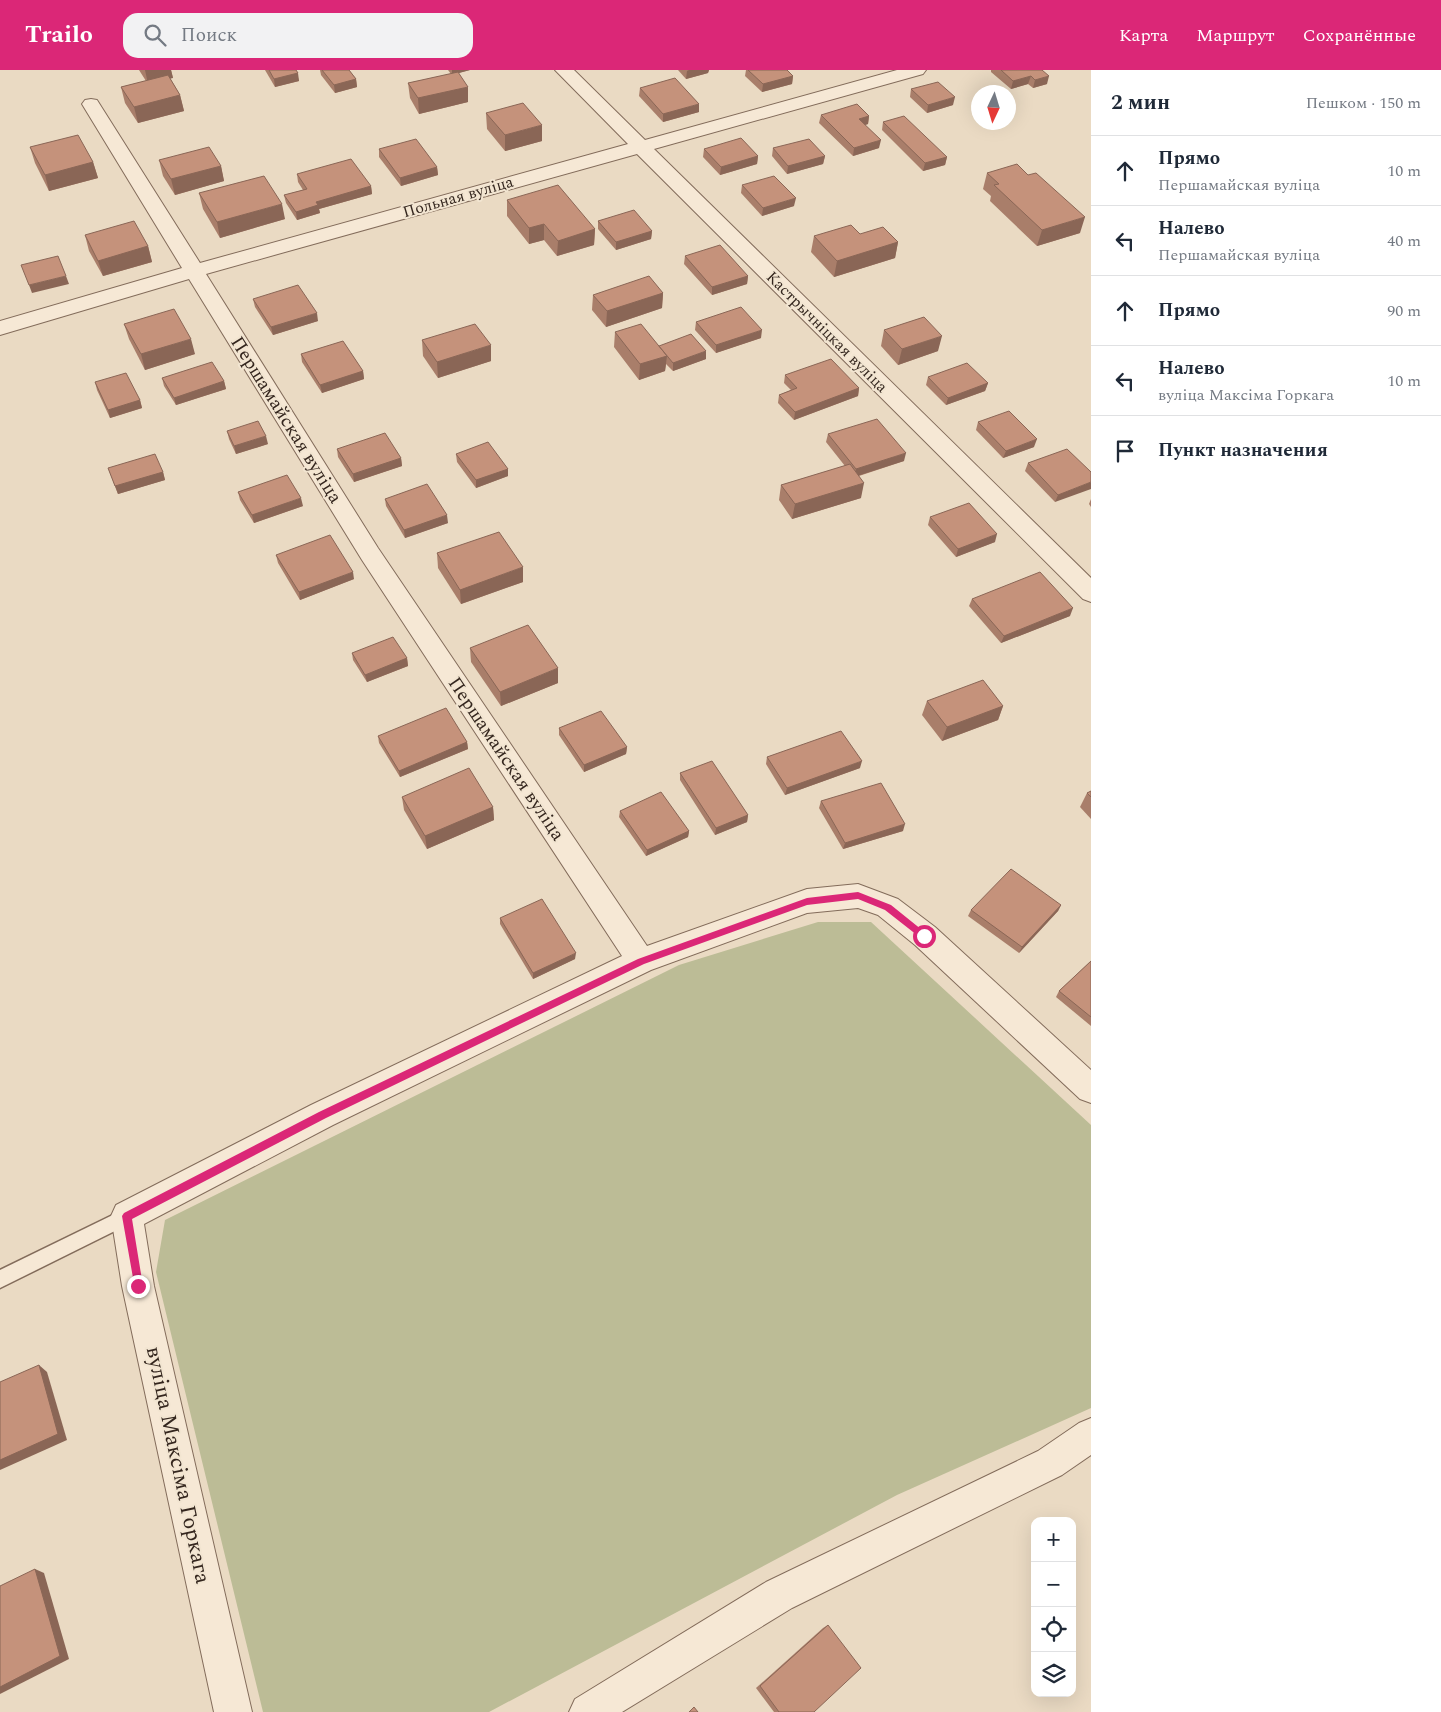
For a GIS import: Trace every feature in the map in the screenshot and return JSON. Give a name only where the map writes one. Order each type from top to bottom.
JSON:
[{"type":"street","name":"Кастрычніцкая вуліца","points":[[564,70],[1091,593]]},
{"type":"street","name":"Польная вуліца","points":[[0,328],[193,271],[917,70]]},
{"type":"street","name":"Першамайская вуліца","points":[[92,104],[193,271],[370,554],[641,961]]},
{"type":"street","points":[[127,1216],[322,1115],[641,961],[807,901],[858,896],[888,907],[924,936],[1091,1089]]},
{"type":"street","name":"вуліца Максіма Горкага","points":[[127,1216],[140,1295],[233,1712]]},
{"type":"street","points":[[588,1712],[779,1595],[1050,1463],[1091,1435]]},
{"type":"lane","points":[[0,1279],[127,1216]]},
{"type":"green space","points":[[818,922],[871,922],[1091,1125],[1091,1408],[897,1495],[489,1712],[263,1712],[156,1272],[165,1220],[679,965]]},
{"type":"building","points":[[269,70],[296,70],[298,73],[274,79]]},
{"type":"building","points":[[322,70],[349,70],[356,79],[334,85]]},
{"type":"building","points":[[748,70],[787,70],[793,76],[763,84]]},
{"type":"building","points":[[1001,70],[1042,70],[1049,76],[1035,80],[1031,76],[1013,81]]},
{"type":"building","points":[[458,72],[468,87],[418,98],[408,83]]},
{"type":"building","points":[[168,75],[180,95],[134,107],[121,87]]},
{"type":"building","points":[[675,78],[699,104],[663,114],[640,88]]},
{"type":"building","points":[[938,82],[955,97],[928,105],[911,89]]},
{"type":"building","points":[[523,103],[542,125],[505,135],[486,113]]},
{"type":"building","points":[[857,104],[869,116],[859,119],[881,140],[854,148],[821,115]]},
{"type":"building","points":[[904,116],[947,157],[925,163],[883,122]]},
{"type":"building","points":[[78,135],[93,162],[45,175],[30,147]]},
{"type":"building","points":[[741,138],[758,156],[721,167],[704,149]]},
{"type":"building","points":[[416,139],[437,167],[400,178],[379,149]]},
{"type":"building","points":[[809,139],[825,156],[788,166],[773,148]]},
{"type":"building","points":[[209,147],[221,166],[171,179],[159,160]]},
{"type":"building","points":[[351,159],[371,186],[316,202],[318,205],[296,212],[284,195],[307,189],[297,174]]},
{"type":"building","points":[[1017,164],[1028,175],[1036,173],[1085,217],[1042,230],[994,185],[999,184],[987,173]]},
{"type":"building","points":[[264,176],[282,204],[217,222],[199,193]]},
{"type":"building","points":[[774,176],[796,198],[763,208],[742,185]]},
{"type":"building","points":[[558,185],[595,229],[558,241],[544,224],[529,228],[507,200]]},
{"type":"building","points":[[634,210],[652,231],[616,242],[598,221]]},
{"type":"building","points":[[134,221],[148,246],[98,261],[85,235]]},
{"type":"building","points":[[851,225],[860,234],[883,227],[898,242],[837,261],[814,236]]},
{"type":"building","points":[[720,245],[748,276],[712,287],[685,256]]},
{"type":"building","points":[[58,256],[66,276],[29,285],[21,265]]},
{"type":"building","points":[[649,276],[663,293],[607,311],[593,295]]},
{"type":"building","points":[[298,285],[317,313],[271,327],[253,299]]},
{"type":"building","points":[[741,307],[762,330],[716,345],[696,322]]},
{"type":"building","points":[[174,309],[191,339],[141,354],[124,324]]},
{"type":"building","points":[[924,317],[942,336],[902,349],[884,330]]},
{"type":"building","points":[[475,324],[491,345],[437,362],[422,340]]},
{"type":"building","points":[[641,324],[667,356],[640,364],[615,332]]},
{"type":"building","points":[[691,334],[706,351],[673,363],[659,346]]},
{"type":"building","points":[[343,341],[363,371],[320,385],[301,354]]},
{"type":"building","points":[[831,359],[859,388],[795,412],[779,395],[797,388],[785,375]]},
{"type":"building","points":[[212,362],[224,381],[174,398],[162,378]]},
{"type":"building","points":[[967,363],[988,383],[948,398],[928,377]]},
{"type":"building","points":[[126,373],[140,400],[108,410],[95,382]]},
{"type":"building","points":[[1009,411],[1037,439],[1006,451],[978,422]]},
{"type":"building","points":[[877,419],[906,453],[856,469],[828,434]]},
{"type":"building","points":[[258,421],[266,436],[234,446],[227,431]]},
{"type":"building","points":[[385,433],[401,458],[353,474],[337,449]]},
{"type":"building","points":[[488,442],[508,469],[476,480],[456,454]]},
{"type":"building","points":[[1067,449],[1091,472],[1091,482],[1058,495],[1028,463]]},
{"type":"building","points":[[155,454],[163,472],[115,486],[108,468]]},
{"type":"building","points":[[850,464],[864,483],[795,504],[781,485]]},
{"type":"building","points":[[287,475],[301,498],[252,515],[238,492]]},
{"type":"building","points":[[427,484],[447,515],[404,530],[385,499]]},
{"type":"building","points":[[969,503],[997,534],[958,549],[930,517]]},
{"type":"building","points":[[499,532],[523,567],[460,590],[437,553]]},
{"type":"building","points":[[330,535],[353,572],[299,592],[276,555]]},
{"type":"building","points":[[1040,572],[1073,608],[1004,636],[972,599]]},
{"type":"building","points":[[528,625],[558,668],[500,692],[470,648]]},
{"type":"building","points":[[393,637],[407,658],[365,675],[352,653]]},
{"type":"building","points":[[983,680],[1003,706],[947,727],[927,701]]},
{"type":"building","points":[[446,708],[467,742],[399,771],[378,736]]},
{"type":"building","points":[[601,711],[627,747],[584,765],[559,728]]},
{"type":"building","points":[[841,731],[862,761],[787,788],[767,757]]},
{"type":"building","points":[[712,761],[748,815],[716,828],[680,773]]},
{"type":"building","points":[[469,768],[493,807],[425,836],[402,797]]},
{"type":"building","points":[[881,783],[905,824],[845,843],[821,801]]},
{"type":"building","points":[[661,792],[689,831],[647,850],[620,811]]},
{"type":"building","points":[[1011,869],[1061,905],[1022,947],[971,910]]},
{"type":"building","points":[[542,899],[576,953],[533,973],[500,918]]},
{"type":"building","points":[[1091,961],[1091,1017],[1059,991]]},
{"type":"building","points":[[39,1365],[58,1434],[0,1460],[0,1382]]},
{"type":"building","points":[[35,1569],[60,1656],[0,1687],[0,1586]]},
{"type":"building","points":[[828,1625],[861,1668],[814,1712],[779,1712],[760,1686]]},
{"type":"building","points":[[694,1707],[698,1712],[689,1712]]},
{"type":"route","points":[[138,1286],[127,1216],[322,1115],[641,961],[807,901],[858,896],[888,907],[924,936]]}]
